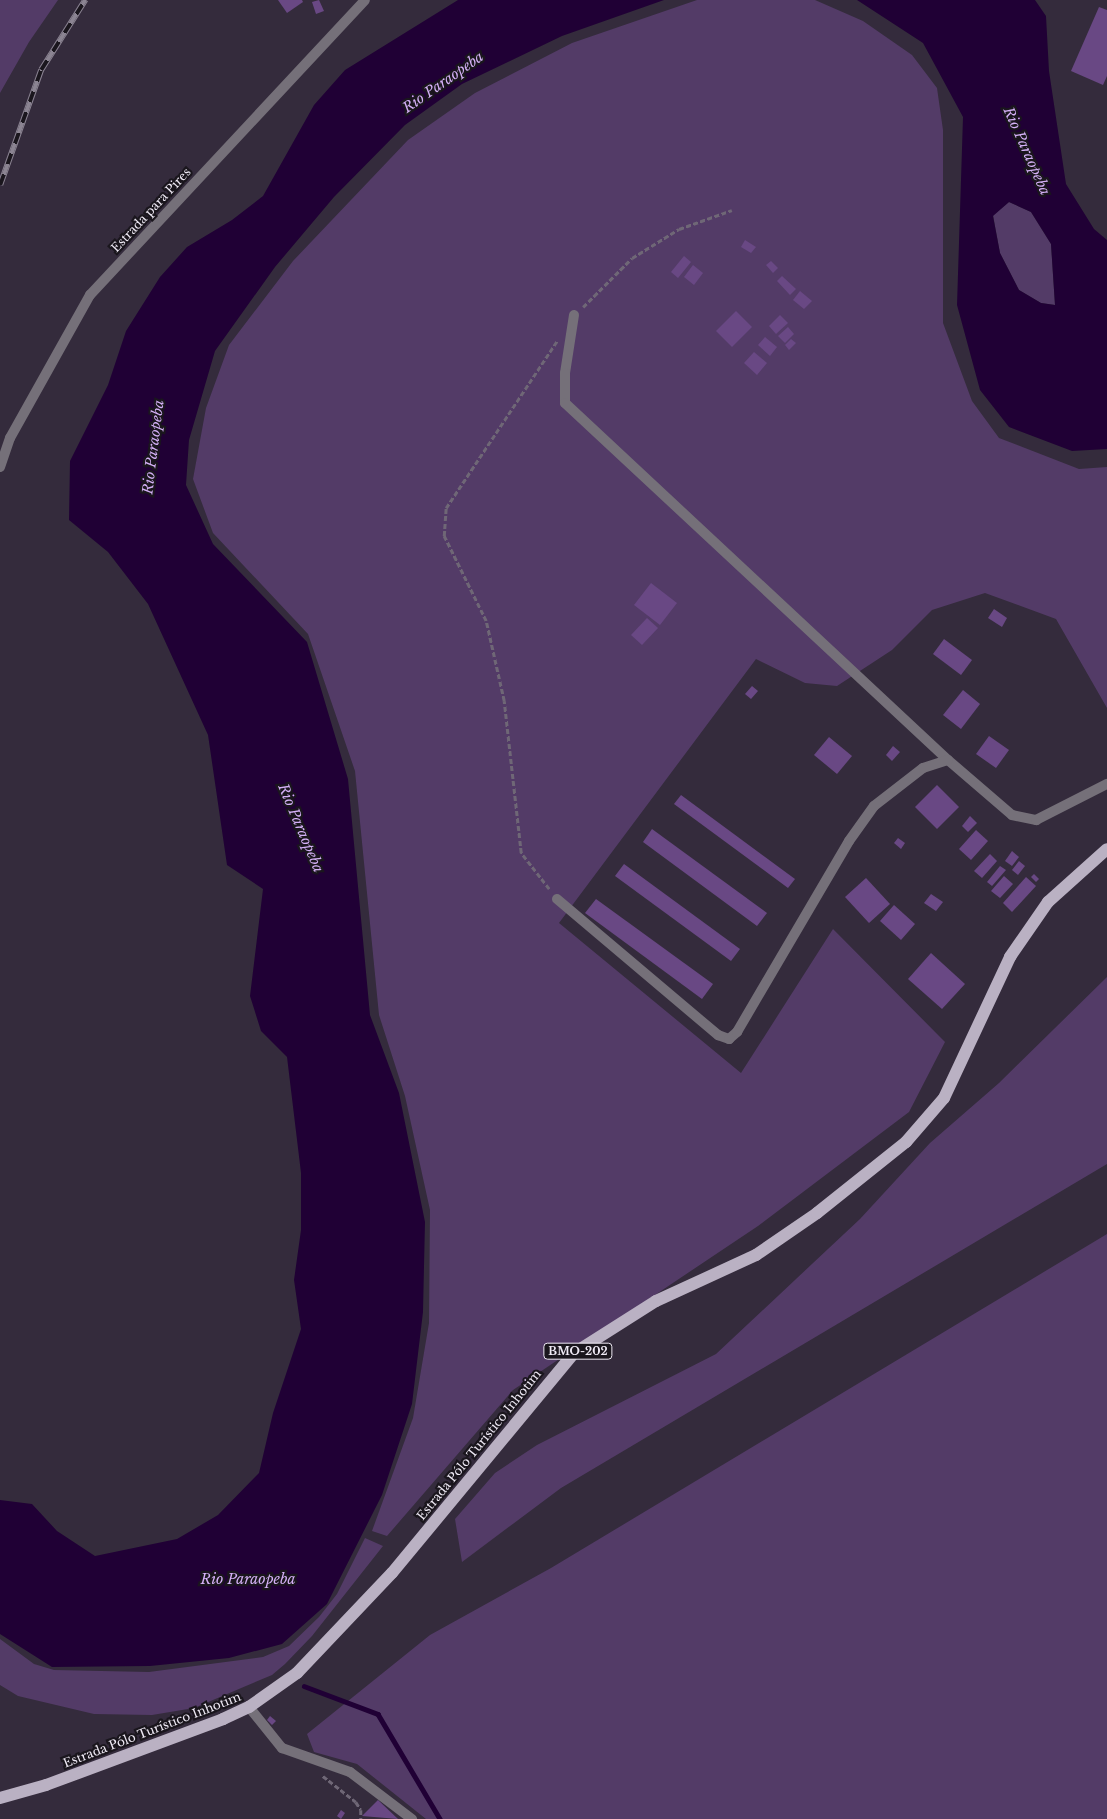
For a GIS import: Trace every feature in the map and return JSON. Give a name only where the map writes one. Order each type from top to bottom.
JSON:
[{"type":"main road","name":"Estrada Pólo Turístico Inhotim","points":[[0,1798],[46,1785],[249,1707],[297,1673],[392,1574],[574,1353],[656,1301],[756,1256],[818,1213],[906,1142],[944,1098],[975,1026],[1016,949],[1048,902],[1107,849]]},
{"type":"street","name":"Estrada para Pires","points":[[0,467],[10,438],[90,295],[365,0]]},
{"type":"street","points":[[574,315],[565,373],[565,403],[948,760],[1012,815],[1036,820],[1107,784]]},
{"type":"street","points":[[557,899],[718,1036],[729,1039],[737,1032],[849,841],[874,806],[923,768],[948,760]]},
{"type":"street","points":[[249,1707],[282,1748],[350,1772],[412,1819]]},
{"type":"path","points":[[574,315],[632,258],[679,229],[732,210]]},
{"type":"path","points":[[557,899],[521,853],[504,701],[486,621],[444,536],[446,508],[558,339]]},
{"type":"path","points":[[315,1771],[356,1802],[361,1810],[361,1819]]},
{"type":"shaded area","points":[[0,0],[58,0],[29,42],[0,93]]},
{"type":"shaded area","points":[[697,0],[815,0],[863,21],[912,55],[937,88],[943,130],[943,323],[972,401],[999,438],[1079,469],[1107,467],[1107,708],[1056,619],[985,593],[932,610],[892,650],[837,686],[805,683],[756,659],[559,923],[741,1073],[833,929],[945,1042],[909,1112],[758,1226],[513,1390],[387,1536],[372,1531],[413,1418],[429,1323],[430,1210],[405,1096],[379,1015],[355,771],[308,634],[213,533],[193,479],[206,408],[229,345],[293,261],[408,140],[475,93],[572,43]]},
{"type":"shaded area","points":[[1009,202],[1031,212],[1051,244],[1055,305],[1041,303],[1019,290],[1000,253],[993,215]]},
{"type":"shaded area","points":[[1107,977],[1107,1164],[561,1488],[462,1562],[455,1519],[495,1473],[537,1445],[716,1354],[860,1219],[930,1143],[999,1083]]},
{"type":"shaded area","points":[[1107,1234],[1107,1819],[426,1819],[357,1764],[314,1752],[307,1734],[430,1635],[551,1568]]},
{"type":"shaded area","points":[[365,1538],[383,1546],[312,1636],[285,1664],[272,1675],[194,1708],[152,1715],[94,1714],[18,1696],[0,1685],[0,1639],[34,1664],[54,1670],[149,1672],[263,1657],[289,1646],[319,1617],[337,1594]]},
{"type":"water","name":"Rio Paraopeba","points":[[458,0],[664,0],[562,36],[462,84],[405,125],[334,197],[275,267],[215,351],[189,440],[186,485],[213,544],[307,642],[348,779],[370,1015],[399,1093],[425,1222],[423,1312],[412,1404],[382,1495],[327,1604],[282,1644],[229,1658],[150,1666],[52,1667],[0,1634],[0,1500],[32,1504],[57,1531],[95,1556],[177,1539],[218,1515],[259,1473],[273,1413],[301,1329],[294,1280],[301,1230],[301,1173],[287,1057],[261,1031],[250,996],[263,889],[227,865],[208,735],[148,604],[108,552],[69,520],[70,461],[108,385],[126,331],[160,277],[187,247],[232,220],[263,196],[314,105],[345,70]]},
{"type":"water","name":"Rio Paraopeba","points":[[857,0],[1035,0],[1046,16],[1049,71],[1066,184],[1094,229],[1107,240],[1107,449],[1072,451],[1009,427],[980,390],[957,305],[963,117],[923,43]],"holes":[[[1009,202],[1031,212],[1051,244],[1055,305],[1041,303],[1019,290],[1000,253],[993,216]]]},
{"type":"building","points":[[278,0],[302,0],[303,2],[287,13]]},
{"type":"building","points":[[319,0],[324,11],[316,14],[312,2]]},
{"type":"building","points":[[1099,7],[1107,10],[1107,76],[1103,85],[1071,71]]},
{"type":"building","points":[[745,240],[756,247],[751,253],[741,247]]},
{"type":"building","points":[[684,256],[691,262],[678,278],[671,272]]},
{"type":"building","points":[[771,261],[778,268],[773,273],[766,265]]},
{"type":"building","points":[[693,265],[703,273],[694,285],[684,277]]},
{"type":"building","points":[[782,276],[796,289],[790,295],[777,281]]},
{"type":"building","points":[[800,291],[812,301],[804,309],[793,300]]},
{"type":"building","points":[[736,311],[752,327],[732,347],[716,331]]},
{"type":"building","points":[[780,315],[788,323],[776,334],[769,326]]},
{"type":"building","points":[[788,327],[794,334],[785,343],[778,336]]},
{"type":"building","points":[[765,337],[777,347],[770,356],[758,345]]},
{"type":"building","points":[[791,339],[796,343],[789,350],[785,345]]},
{"type":"building","points":[[754,352],[767,363],[757,375],[744,363]]},
{"type":"building","points":[[651,583],[677,603],[660,625],[634,605]]},
{"type":"building","points":[[994,609],[1007,618],[1002,627],[988,618]]},
{"type":"building","points":[[647,618],[658,628],[642,645],[631,635]]},
{"type":"building","points":[[944,639],[972,660],[961,675],[933,654]]},
{"type":"building","points":[[752,686],[758,691],[751,699],[745,694]]},
{"type":"building","points":[[963,690],[980,704],[961,729],[943,715]]},
{"type":"building","points":[[989,736],[1009,750],[996,768],[976,754]]},
{"type":"building","points":[[829,737],[852,756],[837,774],[814,755]]},
{"type":"building","points":[[893,746],[900,752],[892,761],[886,755]]},
{"type":"building","points":[[937,785],[959,807],[937,829],[915,807]]},
{"type":"building","points":[[681,795],[795,879],[788,888],[674,804]]},
{"type":"building","points":[[970,816],[977,823],[968,832],[962,826]]},
{"type":"building","points":[[652,829],[767,913],[757,926],[643,842]]},
{"type":"building","points":[[976,830],[988,841],[971,860],[959,849]]},
{"type":"building","points":[[898,838],[905,843],[901,849],[894,843]]},
{"type":"building","points":[[1012,851],[1019,857],[1012,866],[1005,861]]},
{"type":"building","points":[[990,854],[997,861],[982,878],[974,871]]},
{"type":"building","points":[[1019,861],[1025,866],[1018,875],[1012,870]]},
{"type":"building","points":[[624,864],[740,949],[731,961],[615,876]]},
{"type":"building","points":[[1000,866],[1006,870],[992,886],[987,882]]},
{"type":"building","points":[[1034,874],[1039,879],[1036,882],[1031,877]]},
{"type":"building","points":[[1004,876],[1013,884],[1000,898],[991,891]]},
{"type":"building","points":[[1026,877],[1036,886],[1012,912],[1003,903]]},
{"type":"building","points":[[866,878],[890,904],[869,923],[845,897]]},
{"type":"building","points":[[931,894],[943,902],[936,911],[924,903]]},
{"type":"building","points":[[596,899],[713,984],[702,999],[585,913]]},
{"type":"building","points":[[894,905],[915,924],[901,940],[880,921]]},
{"type":"building","points":[[931,953],[965,984],[942,1009],[908,979]]},
{"type":"building","points":[[270,1716],[276,1721],[272,1725],[267,1720]]},
{"type":"building","points":[[378,1800],[398,1819],[362,1816]]},
{"type":"building","points":[[341,1810],[345,1813],[341,1819],[337,1816]]},
{"type":"waterway","points":[[304,1686],[378,1714],[440,1819]]},
{"type":"railway","points":[[0,185],[41,70],[85,0]]}]
